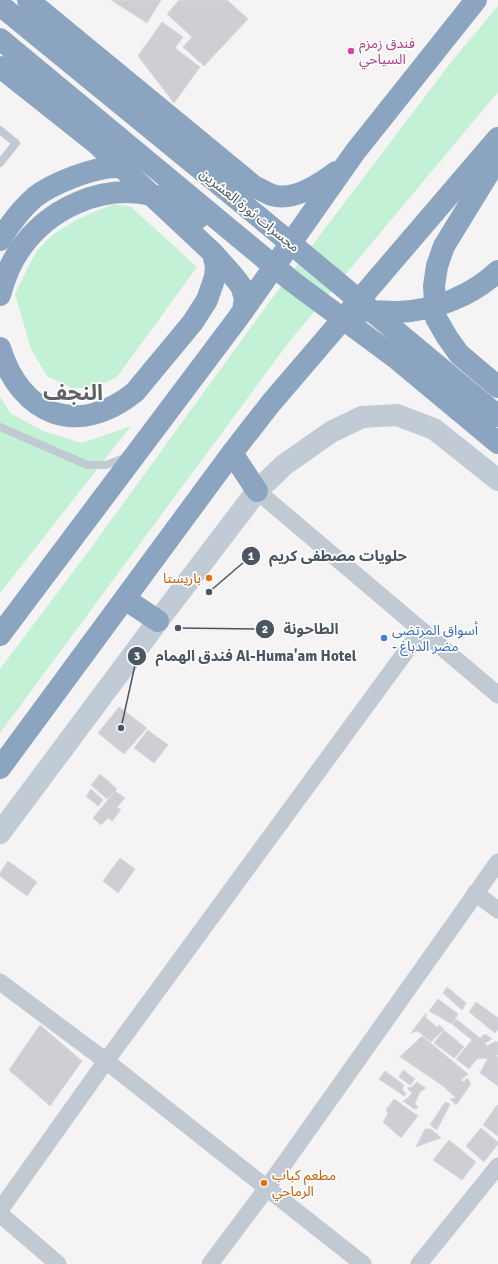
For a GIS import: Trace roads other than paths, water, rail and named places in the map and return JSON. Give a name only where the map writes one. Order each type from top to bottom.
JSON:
[{"type":"highway","points":[[28,0],[255,187],[273,195],[288,196],[305,191],[323,182],[337,171],[355,152]]},
{"type":"highway","points":[[0,635],[240,314],[355,152],[476,0]]},
{"type":"highway","name":"مجسرات ثورة العشرين","points":[[0,5],[259,217],[498,416]]},
{"type":"highway","name":"مجسرات ثورة العشرين","points":[[0,39],[292,282],[397,359],[498,443]]},
{"type":"highway","points":[[0,67],[97,144],[213,252],[241,286],[245,298],[240,314],[229,325],[194,334],[175,344]]},
{"type":"highway","points":[[68,122],[77,127],[98,127],[115,115],[120,106],[122,86],[118,76],[111,68]]},
{"type":"highway","points":[[0,767],[232,453],[271,403],[498,138]]},
{"type":"highway","points":[[498,158],[444,246],[437,266],[434,286],[436,318],[447,338],[459,354],[498,387]]},
{"type":"highway","points":[[0,240],[13,220],[36,197],[61,182],[86,173],[114,167],[144,169],[182,178],[202,185],[259,217]]},
{"type":"highway","points":[[0,295],[10,266],[18,251],[36,230],[59,212],[85,200],[99,196],[125,193],[151,195],[162,198],[174,204],[245,248],[292,282]]},
{"type":"highway","points":[[0,348],[13,379],[28,397],[46,410],[67,416],[91,415],[113,407],[124,401],[135,392],[193,322],[207,300],[215,277],[216,267],[213,252]]},
{"type":"highway","points":[[313,298],[326,305],[346,309],[400,312],[416,310],[433,307],[462,296],[490,279],[498,271]]},
{"type":"highway","points":[[232,453],[258,491]]},
{"type":"highway","points":[[125,599],[158,621]]},
{"type":"main road","points":[[0,833],[158,621],[258,491],[284,465],[331,432],[362,417],[397,415],[434,429],[498,480]]},
{"type":"street","points":[[258,491],[498,695]]},
{"type":"street","points":[[0,1210],[106,1061],[421,631]]},
{"type":"street","points":[[210,1264],[267,1188],[498,862]]},
{"type":"street","points":[[475,894],[498,910]]},
{"type":"street","points":[[0,982],[106,1061],[364,1264]]},
{"type":"street","points":[[419,1264],[498,1166]]},
{"type":"street","points":[[0,1214],[58,1264]]},
{"type":"lane","points":[[0,130],[16,144],[0,163]]},
{"type":"lane","points":[[0,427],[87,465],[106,465],[136,454]]},
{"type":"place","name":"فندق زمزم السياحي","points":[[351,51]]},
{"type":"place","name":"باريستا","points":[[209,578]]},
{"type":"place","name":"حلويات مصطفى كريم","points":[[209,592]]},
{"type":"place","name":"الطاحونة","points":[[178,628]]},
{"type":"place","name":"أسواق المرتضى - مضر الدباغ","points":[[384,638]]},
{"type":"place","name":"فندق الهمام Al-Huma'am Hotel","points":[[121,728]]},
{"type":"place","name":"مطعم كباب الرماحي","points":[[264,1183]]},
{"type":"district","name":"النجف","points":[[73,392]]}]
